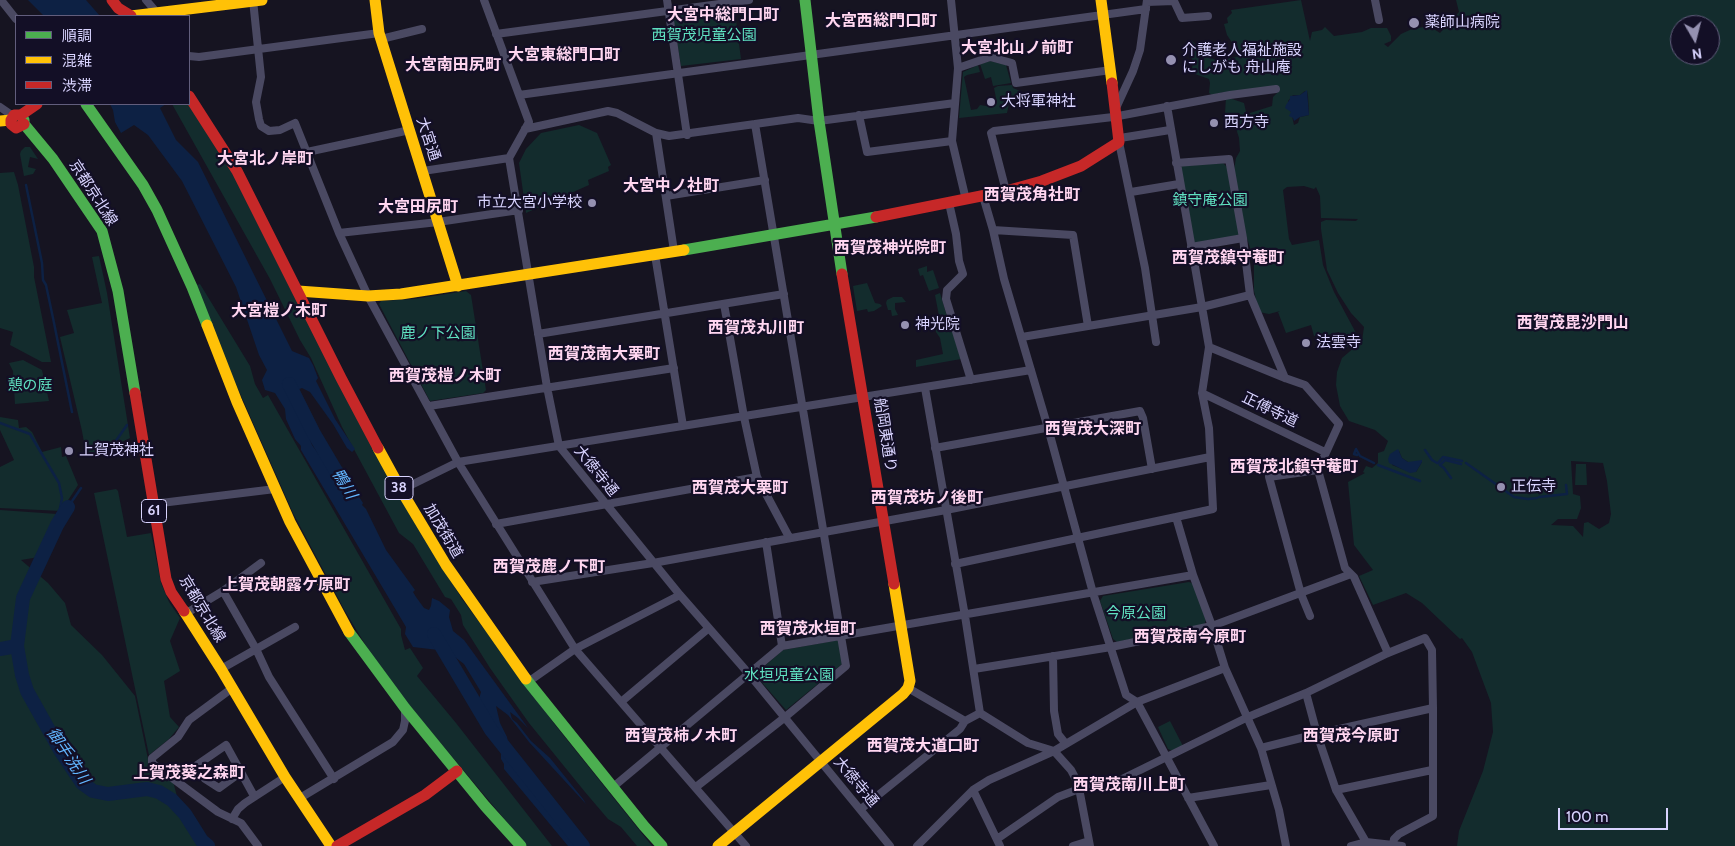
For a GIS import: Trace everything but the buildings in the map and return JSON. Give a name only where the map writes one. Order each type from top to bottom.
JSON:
[{"type":"street","points":[[1,0],[15,17]]},
{"type":"street","points":[[112,0],[118,8],[129,15]]},
{"type":"street","points":[[124,0],[131,15]]},
{"type":"street","points":[[146,0],[158,14]]},
{"type":"street","points":[[151,15],[256,0],[261,77],[256,102],[261,126],[269,131],[280,130],[295,123],[339,233],[368,296],[458,462],[575,650],[746,846]]},
{"type":"street","name":"大宮通","points":[[374,0],[380,36],[458,286]]},
{"type":"street","points":[[423,171],[509,158],[529,122],[484,0]]},
{"type":"street","points":[[667,0],[687,135]]},
{"type":"street","points":[[496,34],[749,0]]},
{"type":"street","name":"船岡東通り","points":[[805,0],[819,121],[834,226],[910,673],[908,688]]},
{"type":"street","points":[[951,0],[958,68],[952,141],[966,200]]},
{"type":"street","points":[[1101,0],[1120,140],[1145,268],[1156,342]]},
{"type":"street","points":[[1375,0],[1379,20]]},
{"type":"street","points":[[519,95],[1104,14],[1147,4],[1174,1],[1182,18],[1208,16]]},
{"type":"street","points":[[1116,112],[1140,50],[1147,4]]},
{"type":"street","points":[[190,56],[199,57],[380,36],[422,29]]},
{"type":"street","points":[[958,68],[990,57],[1012,63],[1016,83],[1111,70]]},
{"type":"street","points":[[1006,191],[991,133],[1116,112],[1276,89]]},
{"type":"street","name":"加茂街道","points":[[190,98],[237,171],[341,378],[401,490],[446,565],[528,682],[662,846]]},
{"type":"street","points":[[525,129],[608,111],[617,113],[656,133],[669,136],[687,135],[798,118],[819,121],[955,103]]},
{"type":"street","points":[[0,107],[16,120],[35,105]]},
{"type":"street","points":[[87,105],[143,185],[157,210],[192,287],[237,402],[290,522],[351,635],[405,708],[485,806],[521,846]]},
{"type":"street","points":[[955,564],[1213,509],[1208,428],[1202,393],[1209,347],[1179,184],[1167,106]]},
{"type":"street","points":[[859,115],[867,152],[952,141]]},
{"type":"street","name":"京都京北線","points":[[16,120],[53,159],[102,231],[118,291],[166,579],[172,592],[221,669],[231,689],[285,777],[331,846]]},
{"type":"street","points":[[696,787],[784,718],[846,666],[825,531],[755,124]]},
{"type":"street","points":[[307,152],[410,130]]},
{"type":"street","points":[[298,291],[368,296],[401,294],[834,226],[966,200],[1042,181],[1076,168],[1120,140],[1170,130]]},
{"type":"street","points":[[656,133],[674,252]]},
{"type":"street","name":"大徳寺通","points":[[509,158],[547,387],[559,446],[680,596],[749,674],[890,846]]},
{"type":"street","points":[[1176,163],[1229,159],[1243,238],[1250,295],[1286,378]]},
{"type":"street","points":[[666,196],[765,180]]},
{"type":"street","points":[[1131,192],[1179,184]]},
{"type":"street","points":[[983,196],[1004,279],[1048,428],[1093,593],[1126,695],[1137,702],[1214,846]]},
{"type":"street","points":[[949,203],[963,274],[947,290],[946,299],[971,380]]},
{"type":"street","points":[[339,233],[438,222],[518,210]]},
{"type":"street","points":[[993,230],[1073,234],[1088,326]]},
{"type":"street","points":[[1191,247],[1243,238]]},
{"type":"street","points":[[655,255],[683,426]]},
{"type":"street","points":[[538,334],[784,294]]},
{"type":"street","points":[[1022,337],[1202,307],[1250,295]]},
{"type":"street","points":[[724,304],[757,478],[789,537]]},
{"type":"street","points":[[1209,347],[1305,384],[1339,424],[1318,470],[1345,568],[1354,577],[1388,653]]},
{"type":"street","points":[[429,406],[674,368]]},
{"type":"street","points":[[401,490],[458,462],[1031,370]]},
{"type":"street","points":[[925,388],[980,713]]},
{"type":"street","name":"正傅寺道","points":[[1202,393],[1325,452]]},
{"type":"street","points":[[935,448],[1140,411],[1143,418],[1152,469]]},
{"type":"street","points":[[532,582],[653,563],[946,510],[1210,457]]},
{"type":"street","points":[[1310,616],[1301,594],[1269,476],[1318,470]]},
{"type":"street","points":[[496,524],[757,478]]},
{"type":"street","points":[[153,504],[275,489]]},
{"type":"street","points":[[1176,517],[1225,668],[1248,716],[1260,748],[1279,810],[1286,846]]},
{"type":"street","points":[[766,542],[782,646]]},
{"type":"street","points":[[186,614],[223,591],[260,563]]},
{"type":"street","points":[[974,669],[1111,647],[1212,626],[1351,574]]},
{"type":"street","points":[[613,787],[782,646],[965,616],[1194,575]]},
{"type":"street","points":[[223,591],[256,649],[269,677],[334,778]]},
{"type":"street","points":[[528,682],[575,650],[680,596]]},
{"type":"street","points":[[221,669],[295,627]]},
{"type":"street","points":[[621,702],[708,628]]},
{"type":"street","points":[[973,790],[998,843],[1058,797],[1120,780],[1248,716],[1306,693],[1388,653],[1425,638],[1432,650],[1433,816],[1399,834],[1394,839],[1392,845]]},
{"type":"street","points":[[1053,656],[1054,711],[1058,734],[1066,744]]},
{"type":"street","points":[[917,846],[973,790],[990,780],[1054,751],[1137,702],[1225,668]]},
{"type":"street","points":[[718,846],[908,688],[965,721]]},
{"type":"street","points":[[231,689],[189,720],[178,737],[152,758],[152,763],[218,812],[241,823],[258,846]]},
{"type":"street","points":[[1306,693],[1336,790],[1366,842]]},
{"type":"street","points":[[300,798],[393,742],[402,730],[405,721],[405,708]]},
{"type":"street","points":[[1260,748],[1433,708]]},
{"type":"street","points":[[860,809],[960,729],[965,721],[980,713]]},
{"type":"street","points":[[980,713],[1028,743],[1054,751],[1072,770],[1078,782],[1089,844],[1073,846]]},
{"type":"street","points":[[241,772],[219,788],[205,779],[197,765],[226,745],[241,772],[254,796]]},
{"type":"street","points":[[1336,790],[1432,770]]},
{"type":"street","points":[[337,846],[425,795],[457,771]]},
{"type":"street","points":[[232,818],[238,809],[254,796],[285,777]]},
{"type":"street","points":[[1188,798],[1271,785]]},
{"type":"street","points":[[1351,846],[1366,842],[1402,846]]},
{"type":"green space","points":[[1301,0],[1310,41],[1312,32],[1322,30],[1325,27],[1334,36],[1362,32],[1371,28],[1387,28],[1391,41],[1384,44],[1388,47],[1401,34],[1412,29],[1429,26],[1440,33],[1459,12],[1456,0],[1735,0],[1735,846],[1457,846],[1459,831],[1483,771],[1493,732],[1491,703],[1472,652],[1462,638],[1460,639],[1422,603],[1406,593],[1373,605],[1359,576],[1373,570],[1354,545],[1348,482],[1365,473],[1363,472],[1366,466],[1372,468],[1378,463],[1378,453],[1384,451],[1388,441],[1375,430],[1349,421],[1340,406],[1336,385],[1337,372],[1342,358],[1362,341],[1364,327],[1351,313],[1338,293],[1327,270],[1321,222],[1326,220],[1356,221],[1358,219],[1321,218],[1320,196],[1316,187],[1314,189],[1304,186],[1287,187],[1283,190],[1289,239],[1292,245],[1319,240],[1323,265],[1334,292],[1356,333],[1355,342],[1344,349],[1339,332],[1328,335],[1327,332],[1314,336],[1311,325],[1286,333],[1278,312],[1280,311],[1269,314],[1259,312],[1254,291],[1254,260],[1242,223],[1234,170],[1236,158],[1240,151],[1239,138],[1235,125],[1225,114],[1226,97],[1244,103],[1248,121],[1250,113],[1272,106],[1273,97],[1280,90],[1276,88],[1225,92],[1212,95],[1209,93],[1209,79],[1195,74],[1192,69],[1193,61],[1187,51],[1186,43],[1191,40],[1211,58],[1216,60],[1237,57],[1232,51],[1233,44],[1227,35],[1224,24],[1228,23],[1227,18],[1232,13],[1231,10]],"holes":[[[1307,91],[1308,96],[1309,115],[1300,117],[1298,123],[1294,125],[1288,101],[1293,95],[1300,95]],[[1399,451],[1402,458],[1408,462],[1422,462],[1416,472],[1392,465]],[[1571,461],[1603,463],[1607,481],[1611,514],[1609,523],[1599,529],[1588,522],[1584,523],[1583,537],[1573,526],[1551,525],[1558,519],[1577,519],[1581,508],[1580,496],[1573,494]]]},
{"type":"green space","name":"西賀茂児童公園","points":[[734,5],[741,59],[681,66],[673,17],[676,13]]},
{"type":"green space","points":[[990,61],[1006,65],[1011,83],[993,86],[991,77],[985,79],[980,64]]},
{"type":"green space","points":[[978,65],[980,72],[964,77],[971,110],[977,109],[980,105],[986,106],[997,103],[994,88],[998,86],[1012,85],[1013,88],[1020,91],[1021,97],[1010,99],[1007,113],[959,118],[963,72]]},
{"type":"green space","points":[[173,105],[190,105],[222,149],[396,491],[462,599],[556,726],[652,846],[637,846],[621,827],[608,819],[529,723],[490,668],[463,625],[461,615],[451,599],[445,597],[413,544],[399,533],[342,427],[311,358],[270,279]]},
{"type":"green space","points":[[579,125],[597,133],[611,165],[608,167],[609,171],[588,180],[589,185],[526,213],[519,163],[526,149],[541,133]]},
{"type":"green space","points":[[25,147],[30,147],[38,159],[30,157],[28,167],[36,169],[33,174],[24,176],[20,154]]},
{"type":"green space","name":"鎮守庵公園","points":[[1223,163],[1227,167],[1239,233],[1238,237],[1197,245],[1194,242],[1180,169],[1182,166]]},
{"type":"green space","points":[[14,172],[51,362],[42,362],[10,345],[13,332],[0,328],[0,173]]},
{"type":"green space","points":[[99,256],[107,293],[130,438],[120,443],[109,454],[97,456],[86,453],[60,337],[74,333],[67,310],[102,303],[92,257]]},
{"type":"green space","points":[[927,266],[927,272],[933,270],[939,288],[929,291],[923,275],[920,276],[918,269]]},
{"type":"green space","points":[[867,283],[875,303],[882,306],[874,311],[868,312],[867,309],[857,311],[853,286]]},
{"type":"green space","points":[[200,284],[250,366],[255,384],[263,398],[268,395],[401,629],[405,650],[410,648],[423,668],[417,676],[552,846],[527,846],[407,703],[377,664],[345,611],[293,513],[231,373],[196,285]]},
{"type":"green space","name":"鹿ノ下公園","points":[[466,291],[471,295],[486,390],[483,393],[430,401],[379,304],[381,301],[414,299]]},
{"type":"green space","points":[[940,293],[950,326],[942,329],[951,327],[961,359],[916,367],[916,360],[943,354],[940,338],[936,332],[934,317],[939,316],[935,295]]},
{"type":"green space","points":[[893,297],[902,297],[906,302],[895,303],[898,315],[892,316],[891,310],[888,310],[886,303],[887,300]]},
{"type":"green space","name":"憩の庭","points":[[23,360],[42,370],[49,401],[15,404],[13,371],[9,363]]},
{"type":"green space","points":[[0,417],[18,420],[19,428],[26,427],[32,432],[42,452],[61,447],[62,457],[66,456],[78,485],[61,511],[0,508],[0,467],[14,460],[0,430]]},
{"type":"green space","points":[[1576,464],[1586,464],[1587,485],[1575,485]]},
{"type":"green space","points":[[116,489],[118,491],[127,537],[151,533],[161,583],[169,602],[180,618],[170,641],[180,671],[164,681],[170,717],[179,727],[169,739],[149,755],[94,493]]},
{"type":"green space","points":[[0,510],[57,514],[39,557],[21,560],[48,583],[65,603],[71,625],[102,655],[135,696],[149,764],[173,781],[182,816],[204,846],[0,846]]},
{"type":"green space","name":"今原公園","points":[[1189,582],[1194,584],[1206,620],[1204,625],[1117,642],[1113,639],[1100,601],[1103,596]]},
{"type":"green space","name":"水垣児童公園","points":[[839,640],[842,664],[786,710],[757,677],[758,672],[783,650]]},
{"type":"green space","points":[[1170,721],[1183,746],[1173,751],[1168,749],[1158,727]]},
{"type":"water","points":[[28,0],[86,0],[99,15],[43,15]]},
{"type":"water","points":[[1307,90],[1309,115],[1294,121],[1289,116],[1291,112],[1285,108],[1286,105],[1290,96],[1300,95]]},
{"type":"water","points":[[110,105],[164,105],[160,108],[176,140],[198,162],[292,351],[309,358],[318,378],[316,381],[335,419],[355,449],[352,452],[347,448],[333,424],[310,392],[302,388],[297,390],[297,405],[312,445],[320,456],[329,462],[336,462],[344,469],[344,474],[363,503],[362,505],[366,509],[386,550],[415,590],[413,592],[416,597],[424,608],[429,610],[432,598],[450,610],[449,617],[453,631],[464,640],[528,728],[510,712],[512,719],[531,741],[550,758],[583,799],[586,804],[529,742],[508,715],[496,706],[500,723],[507,737],[514,766],[564,832],[578,846],[568,846],[504,769],[501,759],[501,746],[495,738],[488,721],[479,710],[481,692],[464,664],[447,651],[413,647],[405,634],[406,627],[301,450],[301,446],[295,439],[286,419],[285,409],[275,393],[265,390],[262,380],[267,370],[259,355],[236,287],[182,181],[148,135],[134,125],[121,133],[115,122]]},
{"type":"water","points":[[1398,449],[1402,458],[1408,462],[1422,460],[1416,472],[1410,473],[1389,463],[1390,454]]},
{"type":"waterway","points":[[26,185],[42,263],[43,280],[46,285],[72,412]]},
{"type":"waterway","name":"鴨川","points":[[289,384],[313,432],[339,476]]},
{"type":"waterway","points":[[0,423],[30,434],[59,483],[62,498],[60,518]]},
{"type":"waterway","points":[[106,455],[127,425]]},
{"type":"waterway","points":[[1356,449],[1360,456],[1374,463]]},
{"type":"waterway","points":[[1356,449],[1354,454],[1357,455]]},
{"type":"waterway","points":[[1425,450],[1432,460],[1437,463]]},
{"type":"waterway","points":[[1438,463],[1443,457],[1462,461]]},
{"type":"waterway","points":[[1440,465],[1445,460],[1461,464]]},
{"type":"waterway","points":[[1466,463],[1514,497],[1537,498]]},
{"type":"waterway","points":[[1378,465],[1420,481]]},
{"type":"waterway","points":[[1440,465],[1451,478]]},
{"type":"waterway","points":[[1539,497],[1567,494],[1566,485]]},
{"type":"waterway","points":[[68,507],[81,488]]},
{"type":"waterway","name":"御手洗川","points":[[68,507],[57,525],[23,598],[17,646],[27,691],[60,750],[82,783],[93,791],[108,794],[147,789],[159,792],[172,800],[185,814],[202,841],[208,846]]},
{"type":"waterway","name":"鴨川","points":[[434,634],[491,730],[583,846]]},
{"type":"waterway","name":"御手洗川","points":[[0,649],[17,646]]},
{"type":"traffic: fast","points":[[805,0],[819,121],[842,274]]},
{"type":"traffic: fast","points":[[87,105],[143,185],[157,210],[207,325]]},
{"type":"traffic: fast","points":[[21,115],[24,124],[53,159],[102,231],[118,291],[135,393]]},
{"type":"traffic: fast","points":[[684,250],[876,217]]},
{"type":"traffic: fast","points":[[349,632],[405,708],[485,806],[521,846]]},
{"type":"traffic: fast","points":[[526,679],[662,846]]},
{"type":"traffic: slow","points":[[139,15],[262,0]]},
{"type":"traffic: slow","points":[[375,0],[379,33],[458,286]]},
{"type":"traffic: slow","points":[[1101,0],[1112,83]]},
{"type":"traffic: slow","points":[[0,121],[11,120]]},
{"type":"traffic: slow","points":[[298,291],[368,296],[401,294],[684,250]]},
{"type":"traffic: slow","points":[[207,325],[237,402],[290,522],[349,632]]},
{"type":"traffic: slow","points":[[378,448],[446,565],[526,679]]},
{"type":"traffic: slow","points":[[718,846],[908,688],[910,681],[894,584]]},
{"type":"traffic: slow","points":[[184,611],[285,777],[331,846]]},
{"type":"traffic: jam","points":[[112,0],[118,8],[129,15]]},
{"type":"traffic: jam","points":[[876,217],[1006,191],[1042,181],[1081,166],[1119,142],[1112,83]]},
{"type":"traffic: jam","points":[[190,98],[237,171],[378,448]]},
{"type":"traffic: jam","points":[[24,124],[16,128],[11,124],[11,120],[14,115],[21,115],[36,105]]},
{"type":"traffic: jam","points":[[842,274],[894,584]]},
{"type":"traffic: jam","points":[[135,393],[166,579],[171,592],[184,611]]},
{"type":"traffic: jam","points":[[337,846],[425,795],[457,771]]},
{"type":"place","name":"薬師山病院","points":[[1414,23]]},
{"type":"place","name":"介護老人福祉施設 にしがも 舟山庵","points":[[1171,60]]},
{"type":"place","name":"大将軍神社","points":[[991,102]]},
{"type":"place","name":"西方寺","points":[[1214,123]]},
{"type":"place","name":"市立大宮小学校","points":[[592,203]]},
{"type":"place","name":"神光院","points":[[905,325]]},
{"type":"place","name":"法雲寺","points":[[1306,343]]},
{"type":"place","name":"上賀茂神社","points":[[69,451]]},
{"type":"place","name":"正伝寺","points":[[1501,487]]},
{"type":"district","name":"大宮中総門口町","points":[[723,15]]},
{"type":"district","name":"大宮西総門口町","points":[[881,21]]},
{"type":"district","name":"大宮北山ノ前町","points":[[1017,48]]},
{"type":"district","name":"大宮東総門口町","points":[[564,55]]},
{"type":"district","name":"大宮南田尻町","points":[[453,65]]},
{"type":"district","name":"大宮北ノ岸町","points":[[265,159]]},
{"type":"district","name":"大宮中ノ社町","points":[[671,186]]},
{"type":"district","name":"西賀茂角社町","points":[[1032,195]]},
{"type":"district","name":"大宮田尻町","points":[[418,207]]},
{"type":"district","name":"西賀茂神光院町","points":[[890,248]]},
{"type":"district","name":"西賀茂鎮守菴町","points":[[1228,258]]},
{"type":"district","name":"大宮榿ノ木町","points":[[279,311]]},
{"type":"district","name":"西賀茂毘沙門山","points":[[1573,323]]},
{"type":"district","name":"西賀茂丸川町","points":[[756,328]]},
{"type":"district","name":"西賀茂南大栗町","points":[[604,354]]},
{"type":"district","name":"西賀茂榿ノ木町","points":[[445,376]]},
{"type":"district","name":"西賀茂大深町","points":[[1093,429]]},
{"type":"district","name":"西賀茂北鎮守菴町","points":[[1294,467]]},
{"type":"district","name":"西賀茂大栗町","points":[[740,488]]},
{"type":"district","name":"西賀茂坊ノ後町","points":[[927,498]]},
{"type":"district","name":"西賀茂鹿ノ下町","points":[[549,567]]},
{"type":"district","name":"上賀茂朝露ケ原町","points":[[286,585]]},
{"type":"district","name":"西賀茂水垣町","points":[[808,629]]},
{"type":"district","name":"西賀茂南今原町","points":[[1190,637]]},
{"type":"district","name":"西賀茂柿ノ木町","points":[[681,736]]},
{"type":"district","name":"西賀茂今原町","points":[[1351,736]]},
{"type":"district","name":"西賀茂大道口町","points":[[923,746]]},
{"type":"district","name":"上賀茂葵之森町","points":[[189,773]]},
{"type":"district","name":"西賀茂南川上町","points":[[1129,785]]}]
